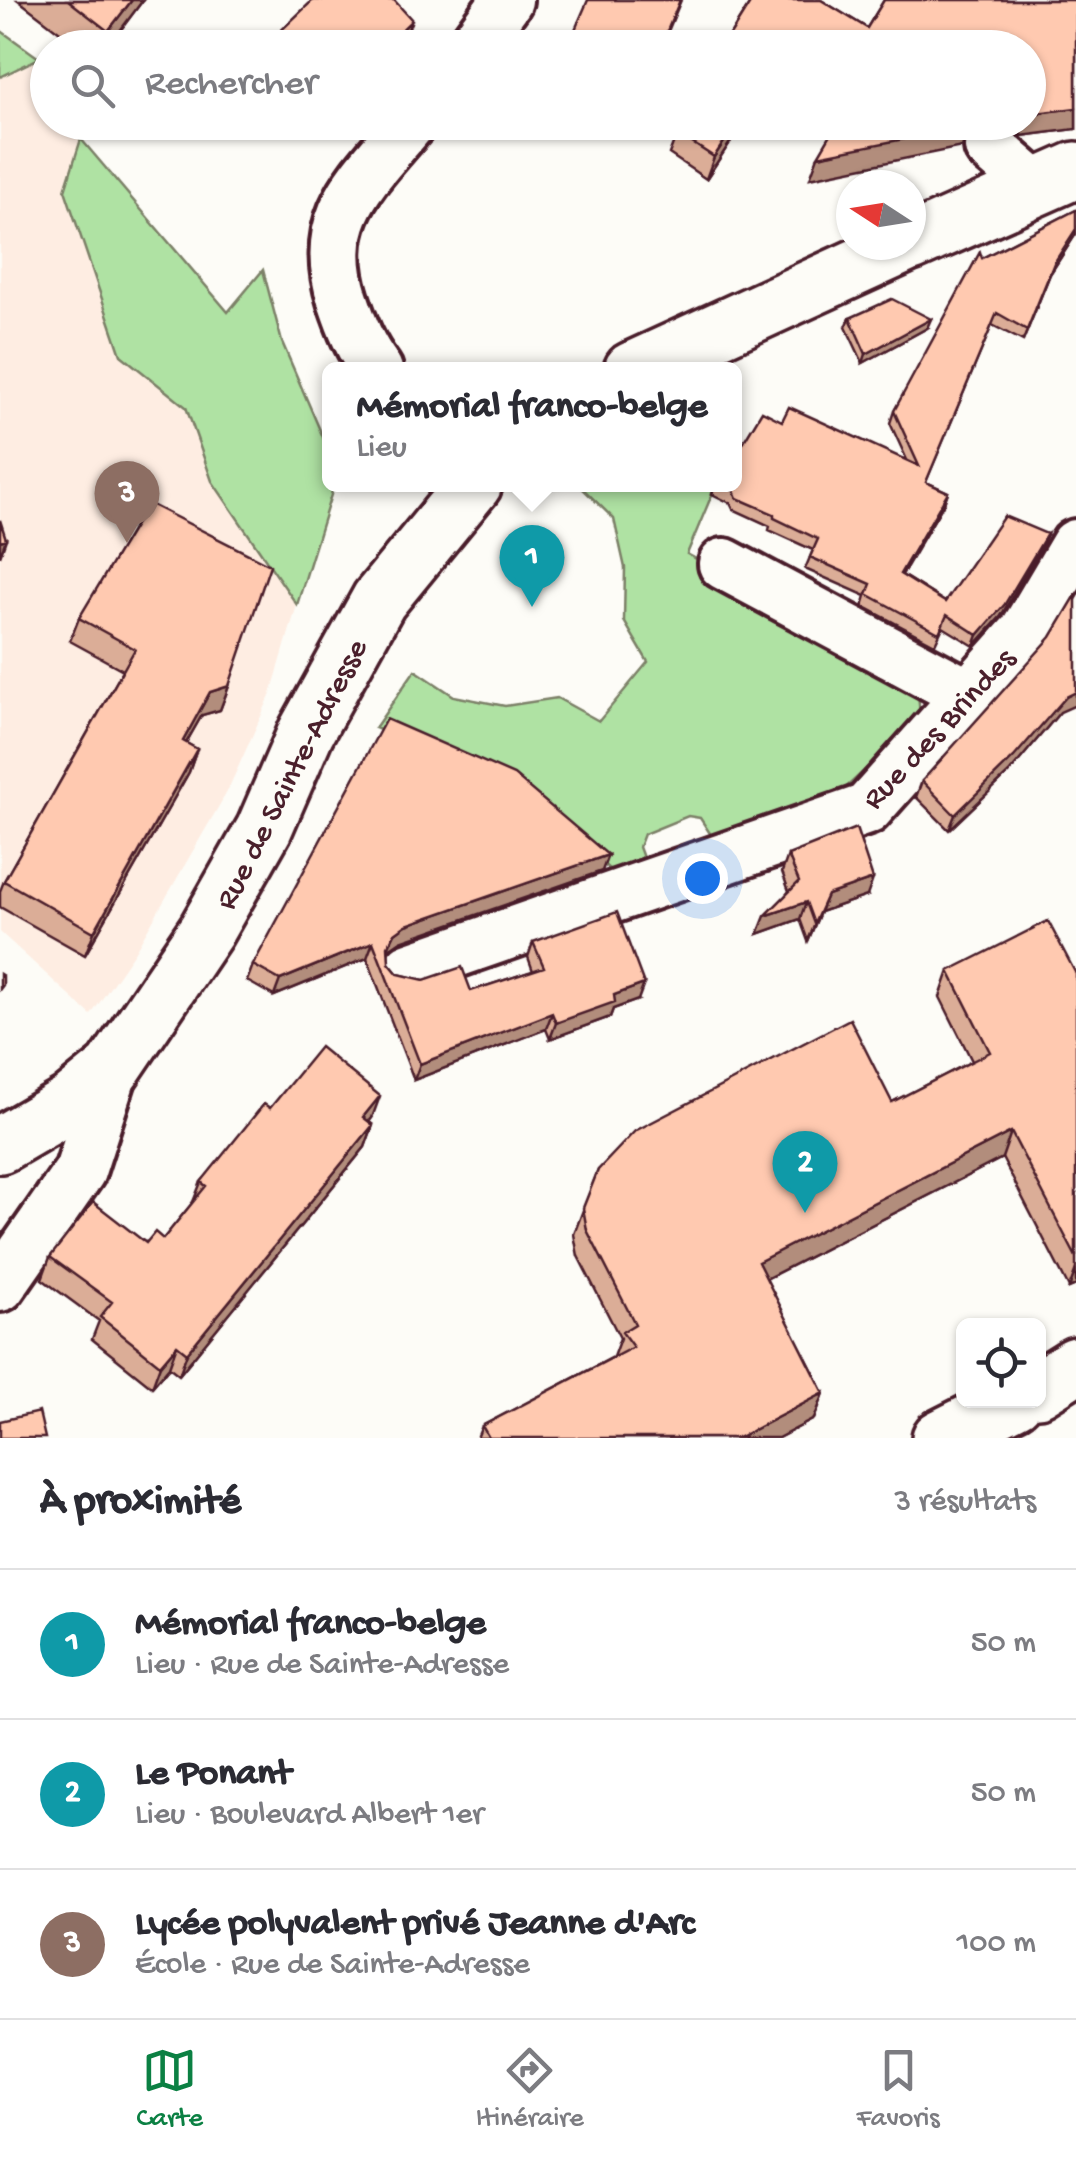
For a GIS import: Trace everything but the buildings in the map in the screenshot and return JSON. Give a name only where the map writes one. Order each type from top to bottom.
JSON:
[{"type":"main road","points":[[926,236],[1056,179]]},
{"type":"main road","points":[[650,362],[873,260]]},
{"type":"main road","name":"Rue de Sainte-Adresse","points":[[0,1145],[70,1104],[113,1069],[206,931],[264,829],[306,732],[379,600],[462,492]]},
{"type":"main road","points":[[940,1438],[1052,1382]]},
{"type":"street","points":[[485,30],[507,0]]},
{"type":"street","points":[[371,362],[356,342],[334,271],[332,245],[341,211],[397,140]]},
{"type":"street","points":[[990,146],[1056,179]]},
{"type":"street","name":"Rue des Brindes","points":[[410,968],[866,809],[1024,633],[1076,545]]},
{"type":"street","points":[[724,564],[970,696]]},
{"type":"street","points":[[0,1286],[80,1171],[113,1069]]},
{"type":"shaded area","points":[[30,62],[30,140],[81,140],[65,191],[121,355],[186,407],[212,481],[297,605],[271,694],[227,792],[135,951],[91,1015],[0,932],[0,77]]},
{"type":"green space","points":[[0,30],[30,52],[30,62],[0,77]]},
{"type":"green space","points":[[82,140],[228,312],[263,270],[282,342],[322,435],[322,492],[332,492],[297,605],[212,481],[186,407],[121,355],[65,190]]},
{"type":"green space","points":[[586,492],[713,492],[687,554],[917,678],[920,718],[836,797],[713,838],[700,818],[688,816],[644,834],[639,847],[645,863],[615,874],[508,784],[375,728],[415,670],[454,696],[505,706],[557,698],[599,721],[648,662],[624,621],[625,568],[614,519]]},
{"type":"place","name":"Lycée polyvalent privé Jeanne d'Arc","points":[[127,543]]},
{"type":"place","name":"Mémorial franco-belge","points":[[532,607]]},
{"type":"place","name":"Le Ponant","points":[[805,1213]]}]
